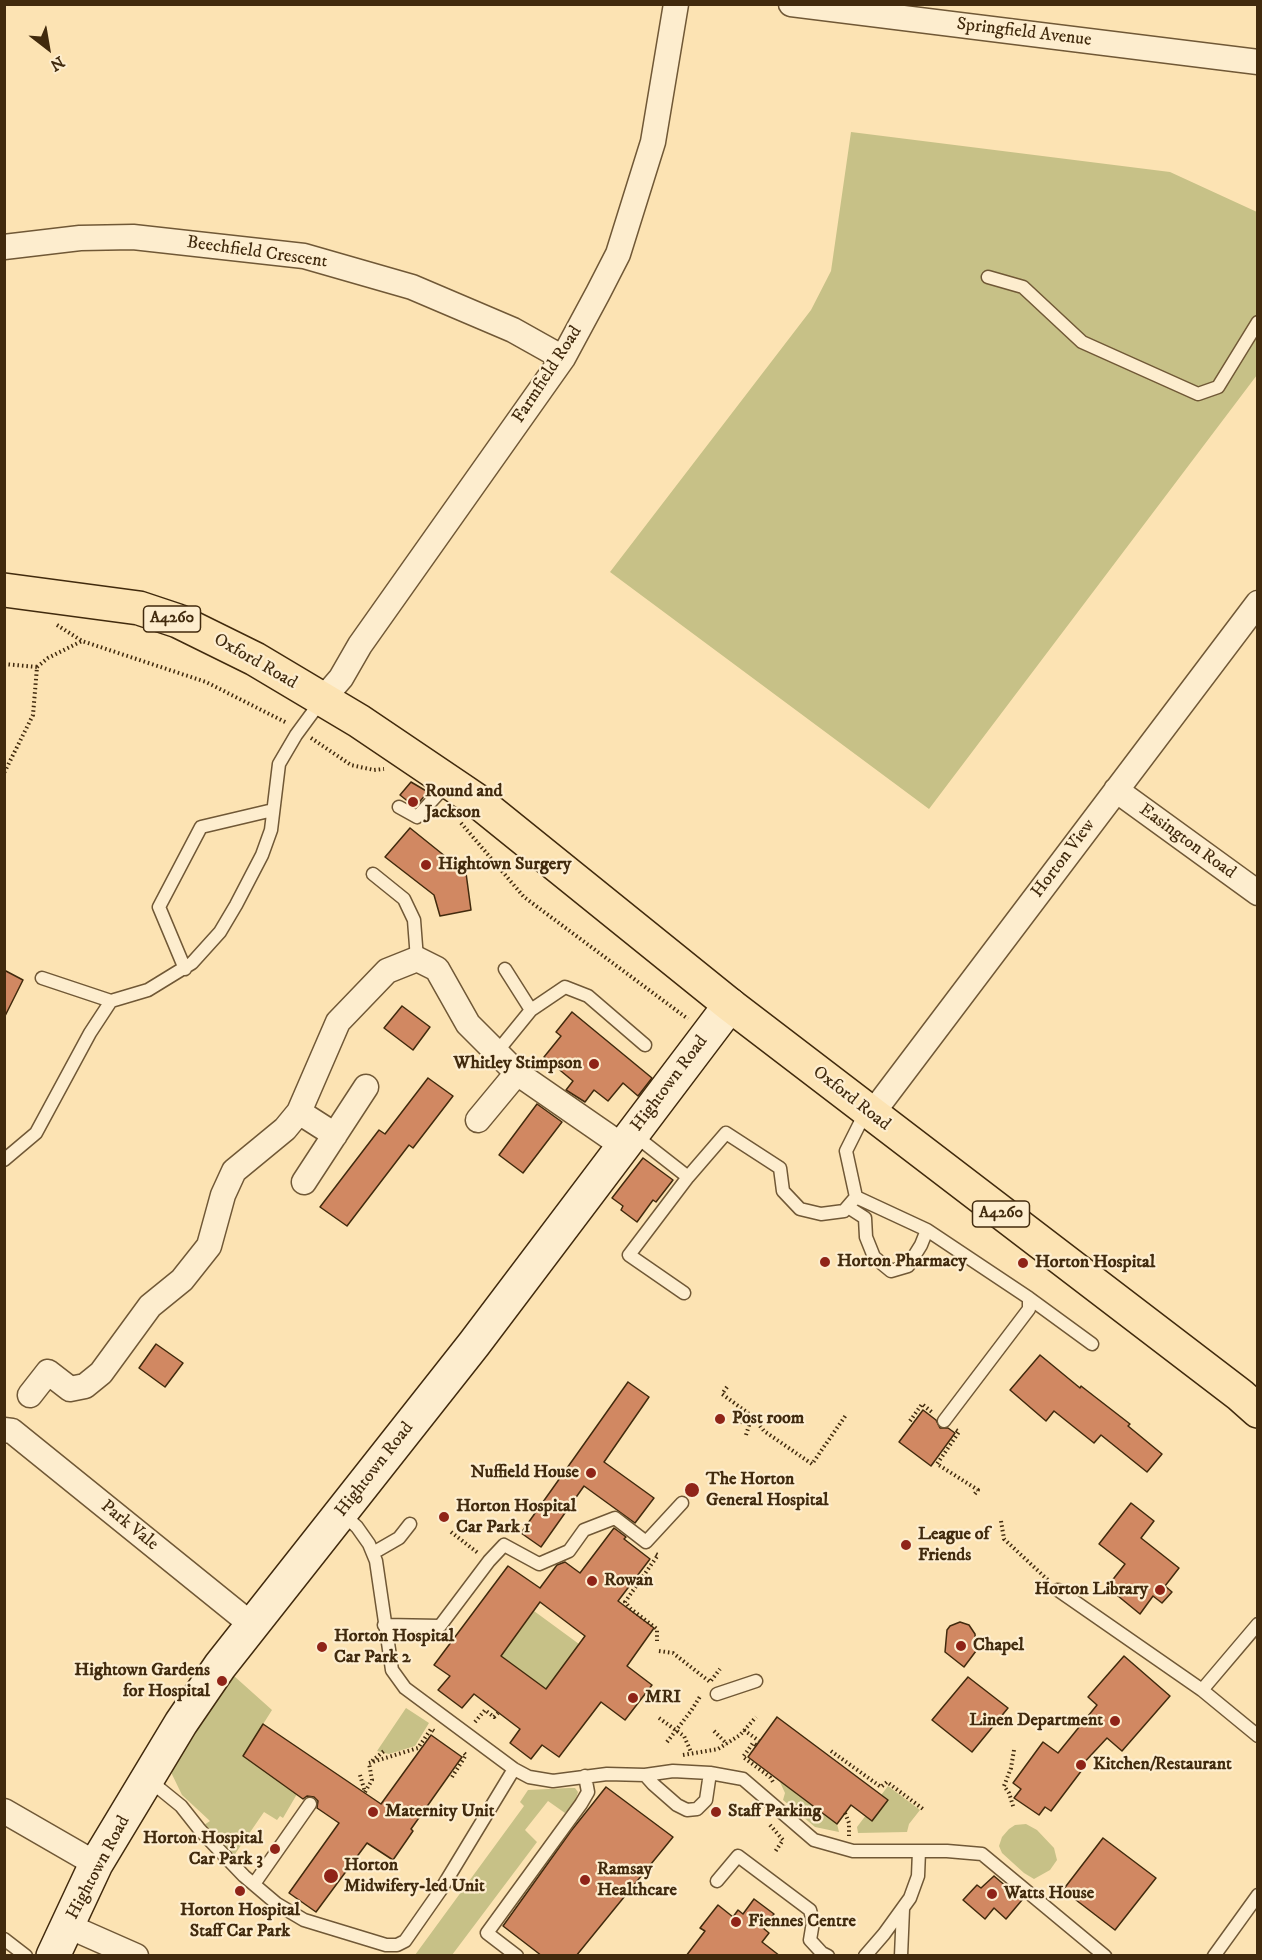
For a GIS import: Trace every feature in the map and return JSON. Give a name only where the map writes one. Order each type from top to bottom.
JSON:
[{"type":"main road","name":"Oxford Road","points":[[4,590],[139,608],[178,621],[255,659],[359,721],[443,789],[476,800],[868,1113],[1240,1395],[1257,1411]]},
{"type":"street","name":"Farmfield Road","points":[[322,700],[340,678],[360,645],[563,358],[618,254],[653,142],[676,4]]},
{"type":"street","name":"Springfield Avenue","points":[[791,4],[852,8],[1257,62]]},
{"type":"street","name":"Beechfield Crescent","points":[[4,247],[81,238],[133,237],[304,256],[412,287],[513,330],[563,358]]},
{"type":"street","name":"Horton View","points":[[868,1113],[1257,603]]},
{"type":"street","name":"Easington Road","points":[[1116,790],[1257,893]]},
{"type":"street","points":[[30,1395],[48,1372],[70,1389],[85,1386],[101,1373],[150,1306],[183,1280],[209,1246],[223,1195],[234,1171],[285,1129],[299,1112],[338,1022],[387,971],[417,959],[437,969],[468,1024],[517,1073],[628,1141]]},
{"type":"street","name":"Hightown Road","points":[[53,1956],[96,1864],[181,1723],[220,1666],[628,1141],[730,1005]]},
{"type":"street","points":[[478,1120],[517,1073]]},
{"type":"street","points":[[304,1182],[366,1087]]},
{"type":"street","points":[[299,1112],[335,1135]]},
{"type":"street","name":"Park Vale","points":[[4,1430],[12,1431],[252,1625]]},
{"type":"street","points":[[4,1811],[96,1864]]},
{"type":"street","points":[[68,1926],[136,1956]]},
{"type":"lane","points":[[988,277],[1023,287],[1082,342],[1198,394],[1218,387],[1257,322]]},
{"type":"lane","points":[[42,978],[111,1001],[148,990],[185,969],[207,948],[236,905],[262,855],[271,830],[279,764],[322,700]]},
{"type":"lane","points":[[399,807],[417,816],[443,789]]},
{"type":"lane","points":[[185,969],[159,907],[201,827],[273,810]]},
{"type":"lane","points":[[373,874],[404,899],[414,920],[417,959]]},
{"type":"lane","points":[[506,969],[531,1010]]},
{"type":"lane","points":[[496,1053],[531,1010],[564,987],[588,996],[645,1045]]},
{"type":"lane","points":[[4,1160],[36,1133],[90,1033],[111,1001]]},
{"type":"lane","points":[[868,1113],[846,1151],[852,1202],[865,1218],[866,1237],[874,1257],[891,1271],[908,1266],[927,1230]]},
{"type":"lane","points":[[684,1293],[630,1255],[688,1177],[726,1133],[780,1168],[783,1191],[800,1209],[821,1214],[844,1211],[852,1202]]},
{"type":"lane","points":[[628,1141],[688,1177]]},
{"type":"lane","points":[[852,1202],[927,1230],[1029,1298],[1092,1344]]},
{"type":"lane","points":[[944,1421],[1029,1310],[1029,1298]]},
{"type":"lane","points":[[384,1624],[440,1626],[489,1561],[504,1545],[539,1564],[569,1551],[584,1530],[615,1518],[646,1542],[681,1503]]},
{"type":"lane","points":[[341,1512],[357,1527],[373,1553],[381,1591],[392,1670],[405,1688],[514,1769],[529,1777],[553,1781],[606,1774],[673,1771],[710,1773],[742,1779],[814,1840],[853,1851],[982,1854],[1099,1954]]},
{"type":"lane","points":[[373,1553],[399,1538],[410,1524]]},
{"type":"lane","points":[[1058,1590],[1202,1690],[1257,1736]]},
{"type":"lane","points":[[1202,1690],[1257,1624]]},
{"type":"lane","points":[[717,1694],[756,1680]]},
{"type":"lane","points":[[148,1780],[181,1806],[200,1830],[277,1904],[304,1920],[386,1945],[397,1945],[405,1941],[440,1891],[514,1769]]},
{"type":"lane","points":[[645,1774],[677,1805],[687,1810],[697,1809],[706,1800],[710,1773]]},
{"type":"lane","points":[[517,1956],[487,1933],[581,1804],[588,1792],[585,1776]]},
{"type":"lane","points":[[254,1884],[310,1804]]},
{"type":"lane","points":[[865,1956],[910,1898],[918,1876],[919,1851]]},
{"type":"lane","points":[[717,1881],[738,1856],[810,1910],[813,1922],[810,1940],[828,1956]]},
{"type":"lane","points":[[1214,1956],[1257,1895]]},
{"type":"lane","points":[[901,1956],[903,1907]]},
{"type":"lane","points":[[4,1939],[26,1956]]},
{"type":"path","points":[[56,624],[82,641],[206,682],[300,730],[351,765],[375,770],[394,768]]},
{"type":"path","points":[[4,664],[37,667],[48,658],[82,641]]},
{"type":"path","points":[[4,773],[33,715],[37,667]]},
{"type":"path","points":[[443,789],[524,897],[708,1034]]},
{"type":"path","points":[[727,1387],[722,1394],[752,1416],[764,1431],[812,1464],[846,1415]]},
{"type":"path","points":[[910,1420],[922,1404],[959,1432],[936,1464],[978,1490],[973,1496]]},
{"type":"path","points":[[736,1422],[739,1424],[747,1412]]},
{"type":"path","points":[[746,1435],[752,1416]]},
{"type":"path","points":[[1001,1521],[1004,1539],[1035,1565],[1058,1590]]},
{"type":"path","points":[[451,1532],[489,1561]]},
{"type":"path","points":[[646,1542],[658,1555],[625,1602],[657,1629],[657,1641]]},
{"type":"path","points":[[658,1651],[673,1653],[710,1682]]},
{"type":"path","points":[[667,1742],[720,1669]]},
{"type":"path","points":[[473,1725],[485,1710],[494,1716],[498,1713]]},
{"type":"path","points":[[683,1755],[718,1749],[744,1730],[756,1717]]},
{"type":"path","points":[[659,1718],[684,1737],[691,1752]]},
{"type":"path","points":[[369,1763],[418,1748],[431,1729],[440,1736]]},
{"type":"path","points":[[744,1730],[758,1743],[753,1743],[743,1757],[771,1778],[775,1785]]},
{"type":"path","points":[[714,1731],[727,1744]]},
{"type":"path","points":[[452,1777],[466,1755],[458,1748]]},
{"type":"path","points":[[1014,1750],[1011,1768],[1004,1786],[1014,1809]]},
{"type":"path","points":[[369,1763],[384,1751]]},
{"type":"path","points":[[831,1751],[881,1787],[887,1782],[923,1809]]},
{"type":"path","points":[[360,1775],[365,1792],[372,1780],[369,1763]]},
{"type":"path","points":[[845,1813],[849,1823],[849,1838]]},
{"type":"shaded area","points":[[851,132],[1170,172],[1257,212],[1257,375],[929,809],[610,572],[811,310],[831,271]]},
{"type":"shaded area","points":[[534,1611],[579,1644],[546,1689],[501,1656]]},
{"type":"shaded area","points":[[234,1676],[272,1710],[243,1756],[297,1794],[283,1818],[280,1816],[277,1820],[264,1812],[233,1857],[204,1825],[210,1821],[182,1795],[167,1764]]},
{"type":"shaded area","points":[[406,1708],[429,1723],[415,1746],[389,1754],[377,1751]]},
{"type":"shaded area","points":[[779,1780],[837,1824],[839,1832],[815,1827],[783,1800],[785,1793]]},
{"type":"shaded area","points":[[888,1786],[920,1810],[909,1824],[907,1832],[858,1833],[857,1827]]},
{"type":"shaded area","points":[[575,1788],[578,1792],[575,1802],[565,1813],[548,1801],[525,1830],[537,1842],[452,1955],[415,1955],[524,1806],[520,1802],[528,1790]]},
{"type":"shaded area","points":[[1026,1824],[1037,1830],[1054,1848],[1057,1860],[1050,1870],[1034,1879],[1002,1853],[999,1846],[1002,1837],[1009,1829],[1015,1825]]},
{"type":"building","name":"Round and Jackson","points":[[411,782],[428,792],[415,807],[400,795]]},
{"type":"building","name":"Hightown Surgery","points":[[410,828],[466,873],[471,910],[440,916],[434,895],[385,857]]},
{"type":"building","points":[[4,970],[23,980],[4,1018]]},
{"type":"building","points":[[402,1006],[430,1027],[413,1050],[384,1028]]},
{"type":"building","name":"Whitley Stimpson","points":[[572,1012],[652,1078],[638,1096],[623,1083],[608,1101],[594,1090],[585,1102],[566,1090],[573,1081],[544,1057],[561,1036],[556,1032]]},
{"type":"building","points":[[428,1078],[453,1096],[413,1148],[409,1145],[347,1226],[320,1207],[379,1130],[385,1134]]},
{"type":"building","points":[[537,1104],[562,1122],[523,1173],[499,1155]]},
{"type":"building","points":[[643,1158],[673,1180],[656,1202],[653,1200],[637,1222],[621,1210],[623,1206],[612,1198]]},
{"type":"building","points":[[156,1344],[183,1363],[165,1387],[139,1368]]},
{"type":"building","points":[[1040,1355],[1080,1388],[1081,1386],[1130,1424],[1128,1426],[1162,1454],[1147,1472],[1101,1435],[1094,1443],[1054,1411],[1046,1421],[1010,1390]]},
{"type":"building","name":"Nuffield House","points":[[628,1382],[649,1397],[604,1462],[654,1498],[635,1523],[584,1486],[541,1547],[521,1533]]},
{"type":"building","points":[[923,1410],[936,1420],[940,1428],[948,1428],[955,1433],[931,1466],[899,1442]]},
{"type":"building","points":[[1131,1503],[1154,1521],[1141,1538],[1179,1568],[1165,1586],[1172,1592],[1162,1603],[1153,1596],[1140,1614],[1107,1587],[1125,1564],[1099,1544]]},
{"type":"building","points":[[614,1528],[626,1537],[624,1539],[650,1559],[618,1601],[654,1628],[627,1666],[652,1685],[625,1720],[601,1702],[559,1757],[542,1745],[531,1759],[510,1743],[520,1729],[474,1694],[462,1708],[438,1690],[450,1676],[434,1665],[508,1566],[540,1588],[557,1565],[565,1562],[580,1573]],"holes":[[[540,1602],[585,1636],[546,1689],[501,1656]]]},
{"type":"building","name":"Chapel","points":[[960,1622],[969,1625],[975,1634],[976,1651],[964,1667],[945,1652],[947,1630],[950,1626]]},
{"type":"building","name":"Linen Department","points":[[1124,1656],[1170,1696],[1122,1751],[1107,1738],[1079,1768],[1082,1770],[1051,1811],[1045,1807],[1039,1815],[1014,1798],[1021,1789],[1013,1783],[1043,1742],[1058,1753],[1097,1705],[1088,1697]]},
{"type":"building","points":[[968,1677],[1008,1708],[972,1752],[932,1720]]},
{"type":"building","points":[[777,1717],[888,1800],[872,1821],[851,1805],[837,1824],[748,1757]]},
{"type":"building","name":"Maternity Unit","points":[[263,1724],[381,1804],[431,1735],[462,1757],[411,1829],[413,1831],[393,1860],[367,1843],[316,1912],[289,1893],[339,1823],[317,1808],[318,1801],[314,1797],[307,1796],[303,1799],[243,1756]]},
{"type":"building","name":"Ramsay Healthcare","points":[[606,1787],[673,1837],[576,1956],[542,1956],[503,1926],[571,1831]]},
{"type":"building","points":[[1103,1838],[1156,1878],[1115,1930],[1063,1890]]},
{"type":"building","name":"Watts House","points":[[994,1876],[1022,1900],[1006,1919],[994,1908],[985,1919],[963,1900],[977,1885],[981,1888]]},
{"type":"building","name":"Fiennes Centre","points":[[754,1899],[774,1914],[763,1928],[769,1933],[762,1942],[780,1956],[686,1956],[705,1931],[700,1928],[718,1905],[733,1917],[738,1910],[743,1914]]},
{"type":"place","name":"Round and Jackson","points":[[413,802]]},
{"type":"place","name":"Hightown Surgery","points":[[426,865]]},
{"type":"place","name":"Whitley Stimpson","points":[[594,1064]]},
{"type":"place","name":"Horton Pharmacy","points":[[825,1262]]},
{"type":"place","name":"Horton Hospital","points":[[1023,1263]]},
{"type":"place","name":"Post room","points":[[720,1419]]},
{"type":"place","name":"Nuffield House","points":[[591,1473]]},
{"type":"place","name":"The Horton General Hospital","points":[[692,1490]]},
{"type":"place","name":"Horton Hospital Car Park 1","points":[[444,1517]]},
{"type":"place","name":"League of Friends","points":[[906,1545]]},
{"type":"place","name":"Rowan","points":[[592,1581]]},
{"type":"place","name":"Horton Library","points":[[1160,1590]]},
{"type":"place","name":"Chapel","points":[[961,1646]]},
{"type":"place","name":"Horton Hospital Car Park 2","points":[[322,1647]]},
{"type":"place","name":"Hightown Gardens for Hospital","points":[[222,1681]]},
{"type":"place","name":"MRI","points":[[633,1698]]},
{"type":"place","name":"Linen Department","points":[[1115,1721]]},
{"type":"place","name":"Kitchen/Restaurant","points":[[1081,1765]]},
{"type":"place","name":"Maternity Unit","points":[[373,1812]]},
{"type":"place","name":"Staff Parking","points":[[716,1812]]},
{"type":"place","name":"Horton Hospital Car Park 3","points":[[275,1849]]},
{"type":"place","name":"Horton Midwifery-led Unit","points":[[331,1876]]},
{"type":"place","name":"Ramsay Healthcare","points":[[585,1880]]},
{"type":"place","name":"Horton Hospital Staff Car Park","points":[[240,1891]]},
{"type":"place","name":"Watts House","points":[[992,1894]]},
{"type":"place","name":"Fiennes Centre","points":[[736,1922]]}]
